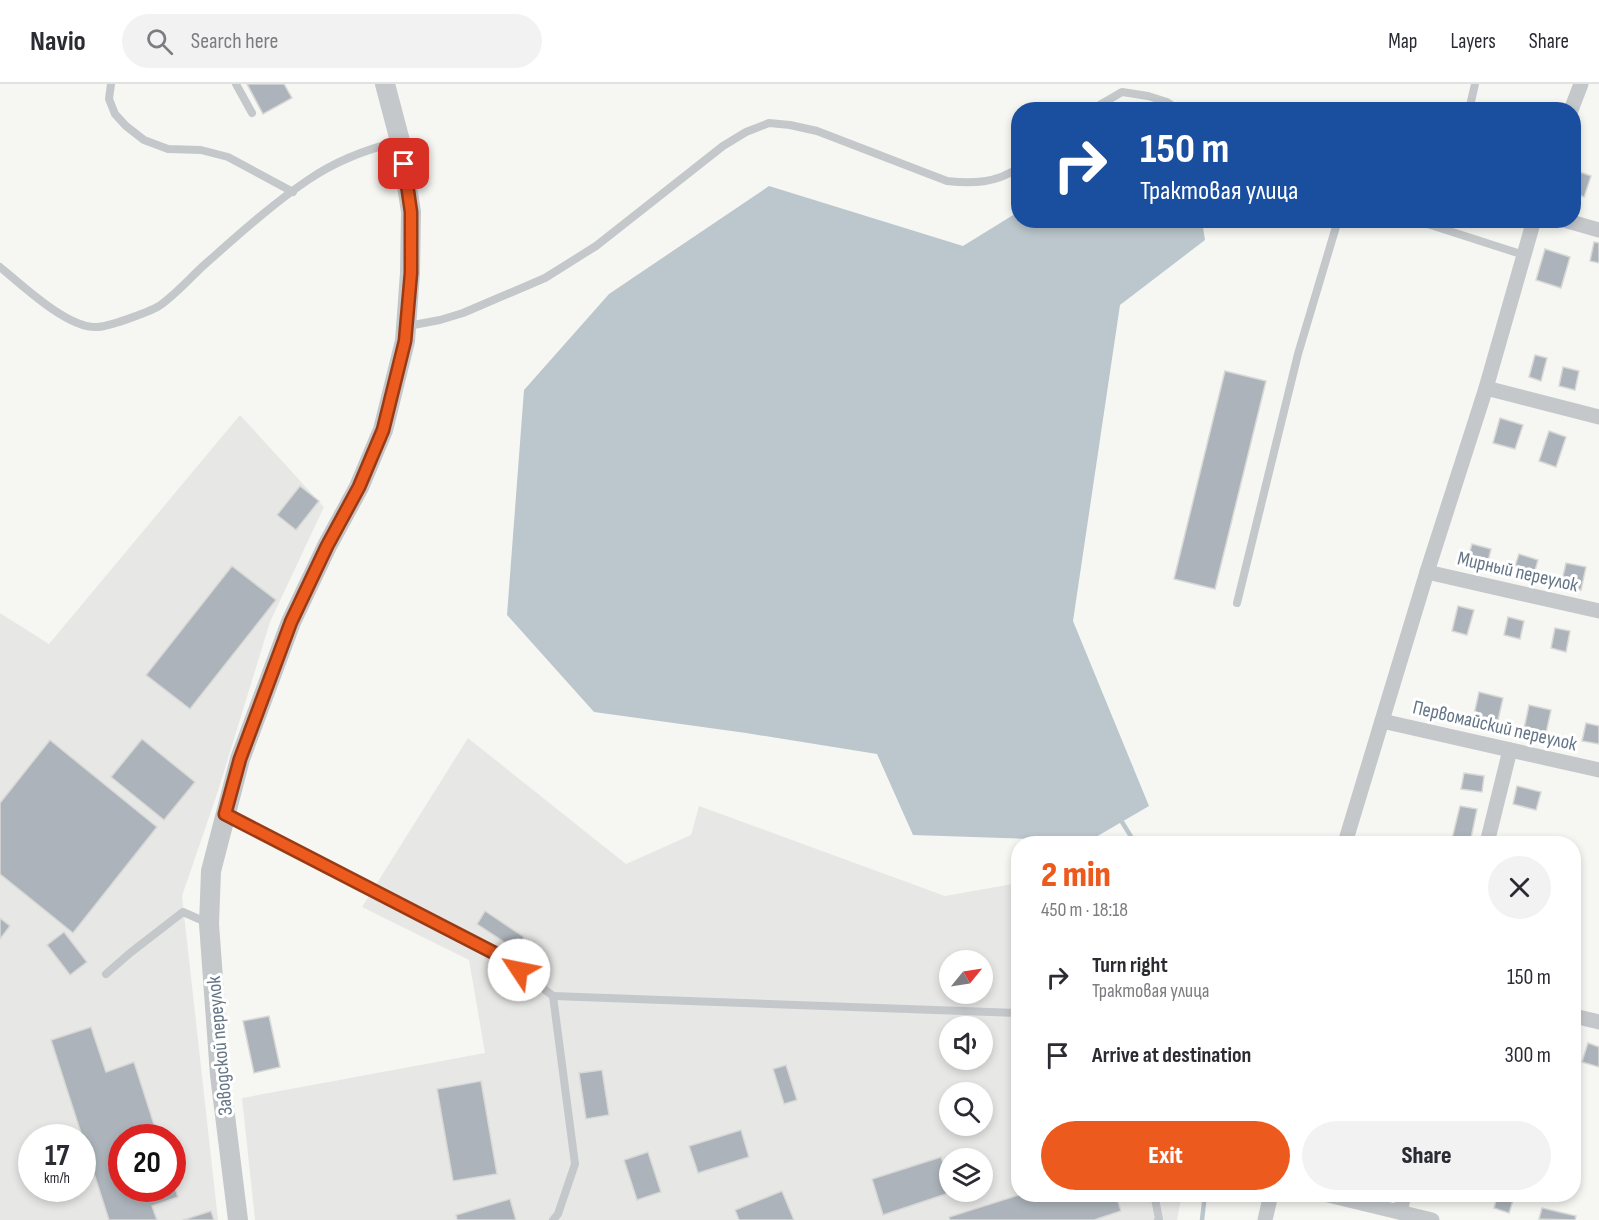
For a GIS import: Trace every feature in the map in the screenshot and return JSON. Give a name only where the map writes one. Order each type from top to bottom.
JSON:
[{"type":"street","name":"Заводской переулок","points":[[238,1220],[220,1075],[209,924],[211,871],[240,759],[291,622],[327,546],[359,487],[383,430],[405,341],[411,273],[411,212],[400,141],[385,84]]},
{"type":"street","points":[[1574,102],[1581,84]]},
{"type":"street","points":[[1581,225],[1599,230]]},
{"type":"street","points":[[1347,836],[1427,572],[1486,388],[1532,228]]},
{"type":"street","points":[[1486,388],[1599,417]]},
{"type":"street","name":"Мирный переулок","points":[[1427,572],[1599,611]]},
{"type":"street","name":"Первомайский переулок","points":[[1382,720],[1599,770]]},
{"type":"street","points":[[1489,836],[1510,750]]},
{"type":"street","points":[[1581,1018],[1599,1022]]},
{"type":"street","points":[[1265,1220],[1269,1202]]},
{"type":"street","points":[[1358,1202],[1431,1220]]},
{"type":"street","points":[[1400,1212],[1402,1202]]},
{"type":"lane","points":[[111,84],[109,99],[115,114],[144,140],[168,149],[201,150],[228,157],[293,192]]},
{"type":"lane","points":[[236,84],[252,113]]},
{"type":"lane","points":[[1471,102],[1475,84]]},
{"type":"lane","points":[[1105,102],[1122,92],[1167,102]]},
{"type":"lane","points":[[406,326],[463,313],[545,278],[596,246],[723,146],[746,132],[769,123],[816,131],[947,181],[966,183],[989,181],[1011,173]]},
{"type":"lane","points":[[0,267],[60,315],[96,328],[122,321],[158,306],[248,226],[309,179],[348,157],[371,148],[400,141]]},
{"type":"lane","points":[[1237,603],[1298,354],[1336,228]]},
{"type":"lane","points":[[1447,228],[1524,255]]},
{"type":"lane","points":[[225,814],[502,957],[553,996],[1011,1013]]},
{"type":"lane","points":[[106,975],[130,953],[183,912],[209,924]]},
{"type":"lane","points":[[553,996],[574,1164],[558,1214],[553,1220]]},
{"type":"lane","points":[[1156,1202],[1158,1220]]},
{"type":"shaded area","points":[[769,186],[963,246],[1011,216],[1011,228],[1203,228],[1205,240],[1120,305],[1073,621],[1149,806],[1098,836],[1011,836],[1011,838],[913,835],[877,754],[594,712],[507,615],[524,390],[609,294]]},
{"type":"shaded area","points":[[240,415],[324,507],[270,622],[218,791],[182,896],[218,1220],[0,1220],[0,613],[49,644]]},
{"type":"shaded area","points":[[468,738],[626,864],[691,835],[699,806],[945,896],[1011,884],[1011,1202],[1180,1202],[1177,1220],[255,1220],[242,1098],[485,1053],[469,960],[362,907]]},
{"type":"building","points":[[247,84],[284,84],[292,98],[263,114]]},
{"type":"building","points":[[1581,172],[1591,176],[1584,197],[1581,196]]},
{"type":"building","points":[[1594,242],[1599,243],[1599,263],[1590,261]]},
{"type":"building","points":[[1545,249],[1570,257],[1561,288],[1536,280]]},
{"type":"building","points":[[1535,355],[1547,358],[1541,381],[1529,377]]},
{"type":"building","points":[[1563,367],[1579,371],[1575,390],[1559,386]]},
{"type":"building","points":[[1225,371],[1266,381],[1215,589],[1174,579]]},
{"type":"building","points":[[1500,418],[1523,425],[1515,449],[1493,443]]},
{"type":"building","points":[[1549,431],[1566,437],[1556,467],[1539,461]]},
{"type":"building","points":[[300,486],[319,501],[296,530],[277,515]]},
{"type":"building","points":[[1472,544],[1491,549],[1486,570],[1466,565]]},
{"type":"building","points":[[1519,554],[1538,560],[1532,581],[1512,575]]},
{"type":"building","points":[[1566,563],[1586,567],[1581,590],[1561,585]]},
{"type":"building","points":[[232,566],[276,600],[190,709],[146,675]]},
{"type":"building","points":[[1458,606],[1474,610],[1467,635],[1452,631]]},
{"type":"building","points":[[1508,617],[1524,621],[1520,639],[1504,635]]},
{"type":"building","points":[[1555,628],[1570,631],[1566,652],[1551,648]]},
{"type":"building","points":[[1479,692],[1503,698],[1498,720],[1474,715]]},
{"type":"building","points":[[1529,705],[1551,710],[1546,733],[1524,729]]},
{"type":"building","points":[[1586,723],[1599,726],[1599,744],[1582,741]]},
{"type":"building","points":[[142,739],[195,782],[164,820],[111,777]]},
{"type":"building","points":[[50,740],[157,827],[73,933],[0,874],[0,803]]},
{"type":"building","points":[[1464,773],[1484,776],[1482,792],[1461,789]]},
{"type":"building","points":[[1517,786],[1541,792],[1536,810],[1513,804]]},
{"type":"building","points":[[1460,806],[1477,809],[1471,836],[1453,836]]},
{"type":"building","points":[[485,911],[524,937],[516,950],[477,924]]},
{"type":"building","points":[[0,918],[10,926],[0,939]]},
{"type":"building","points":[[64,932],[87,962],[70,975],[47,945]]},
{"type":"building","points":[[269,1016],[280,1067],[254,1073],[243,1021]]},
{"type":"building","points":[[91,1027],[106,1072],[134,1062],[154,1124],[108,1124],[108,1202],[164,1202],[152,1206],[157,1220],[109,1220],[96,1180],[96,1124],[78,1124],[51,1040]]},
{"type":"building","points":[[1588,1043],[1599,1047],[1599,1067],[1582,1062]]},
{"type":"building","points":[[786,1065],[797,1100],[784,1104],[773,1069]]},
{"type":"building","points":[[602,1070],[609,1115],[586,1119],[579,1073]]},
{"type":"building","points":[[481,1081],[497,1174],[453,1181],[437,1089]]},
{"type":"building","points":[[741,1130],[749,1157],[698,1173],[689,1146]]},
{"type":"building","points":[[648,1152],[661,1192],[637,1200],[624,1160]]},
{"type":"building","points":[[939,1158],[939,1196],[883,1215],[872,1179]]},
{"type":"building","points":[[782,1191],[794,1220],[739,1220],[735,1210]]},
{"type":"building","points":[[1011,1197],[1011,1202],[1118,1202],[1121,1211],[1094,1220],[950,1220],[949,1217]]},
{"type":"building","points":[[510,1199],[516,1220],[457,1220],[456,1215]]},
{"type":"building","points":[[1496,1202],[1512,1202],[1509,1213],[1494,1208]]},
{"type":"building","points":[[1542,1208],[1576,1216],[1575,1220],[1539,1219]]},
{"type":"building","points":[[211,1211],[214,1220],[183,1220]]},
{"type":"waterway","points":[[1122,822],[1131,836]]},
{"type":"waterway","points":[[1202,1220],[1204,1202]]},
{"type":"route","points":[[404,164],[411,212],[411,273],[405,341],[383,430],[359,487],[327,546],[291,622],[240,759],[225,814],[502,957],[519,970]]}]
